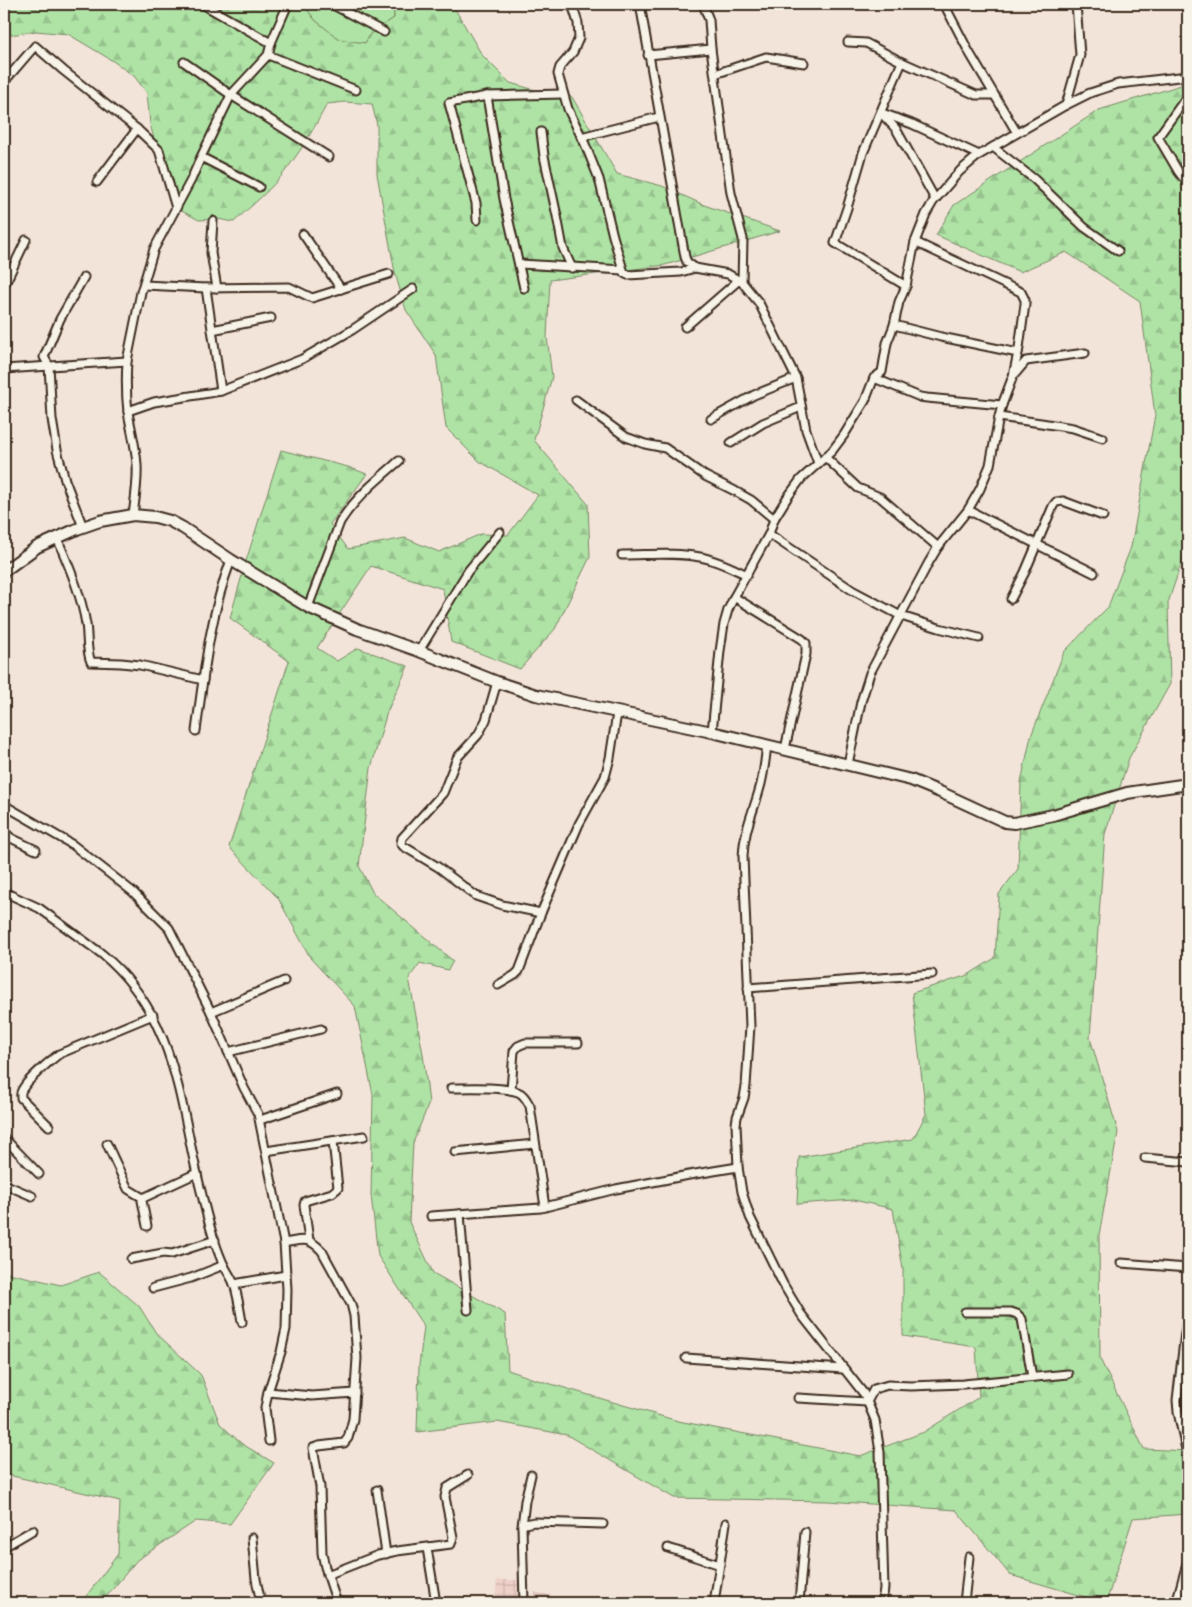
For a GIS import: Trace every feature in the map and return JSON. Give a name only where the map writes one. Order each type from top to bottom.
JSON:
[{"type":"street","points":[[202,4],[271,43]]},
{"type":"street","points":[[133,515],[138,480],[136,450],[128,412],[127,361],[154,249],[191,180],[232,95],[268,55],[271,43],[288,4]]},
{"type":"street","points":[[331,4],[384,32]]},
{"type":"street","points":[[572,4],[579,32],[573,52],[558,74],[568,109],[599,178],[624,273],[628,275],[681,272],[695,268],[728,274],[740,281],[759,303],[796,378],[806,430],[818,463]]},
{"type":"street","points":[[640,4],[685,257],[687,262],[695,268]]},
{"type":"street","points":[[685,327],[740,281],[743,239],[731,192],[714,74],[709,20],[703,4]]},
{"type":"street","points":[[944,4],[969,52],[1017,133]]},
{"type":"street","points":[[1066,105],[1080,55],[1076,4]]},
{"type":"street","points":[[848,42],[866,43],[902,62],[976,95],[994,95]]},
{"type":"street","points":[[4,82],[35,46],[159,150],[176,208]]},
{"type":"street","points":[[648,55],[711,49]]},
{"type":"street","points":[[268,55],[356,90]]},
{"type":"street","points":[[714,74],[766,57],[804,63]]},
{"type":"street","points":[[184,62],[329,157]]},
{"type":"street","points":[[902,62],[882,113],[877,119],[863,153],[835,243],[906,286]]},
{"type":"street","points":[[712,732],[724,624],[734,597],[787,498],[802,478],[825,457],[844,435],[865,401],[874,378],[882,372],[887,343],[894,325],[899,302],[906,286],[915,242],[926,214],[935,199],[960,171],[979,155],[1090,93],[1118,84],[1188,74]]},
{"type":"street","points":[[477,220],[476,203],[449,103],[487,96],[563,94]]},
{"type":"street","points":[[1188,95],[1158,137],[1188,184]]},
{"type":"street","points":[[487,96],[504,199],[524,288]]},
{"type":"street","points":[[882,113],[912,124],[979,155]]},
{"type":"street","points":[[882,113],[896,129],[935,199]]},
{"type":"street","points":[[581,137],[659,117]]},
{"type":"street","points":[[97,182],[136,129]]},
{"type":"street","points":[[541,132],[544,156],[563,248],[572,268]]},
{"type":"street","points":[[993,147],[1034,180],[1084,227],[1118,251]]},
{"type":"street","points":[[201,157],[259,187]]},
{"type":"street","points":[[213,221],[211,253],[217,288]]},
{"type":"street","points":[[303,234],[341,289]]},
{"type":"street","points":[[4,286],[26,240]]},
{"type":"street","points":[[848,764],[861,702],[870,674],[938,547],[968,510],[980,489],[990,465],[998,418],[1013,376],[1018,353],[1025,304],[1021,292],[915,242]]},
{"type":"street","points":[[520,264],[623,270]]},
{"type":"street","points":[[144,285],[206,288],[289,287],[312,298],[389,274]]},
{"type":"street","points":[[83,527],[65,480],[57,450],[52,419],[50,366],[44,357],[60,319],[84,277]]},
{"type":"street","points":[[206,288],[221,390]]},
{"type":"street","points":[[128,412],[154,402],[221,390],[302,359],[352,330],[413,289]]},
{"type":"street","points":[[212,330],[271,318]]},
{"type":"street","points":[[894,325],[1018,353]]},
{"type":"street","points":[[1013,376],[1026,361],[1085,352]]},
{"type":"street","points":[[4,369],[127,361]]},
{"type":"street","points":[[711,420],[754,395],[796,378]]},
{"type":"street","points":[[874,378],[920,397],[1002,405]]},
{"type":"street","points":[[576,400],[626,437],[665,448],[705,476],[751,500],[774,520]]},
{"type":"street","points":[[731,443],[763,423],[801,407]]},
{"type":"street","points":[[998,418],[1041,422],[1073,428],[1103,438]]},
{"type":"street","points":[[825,457],[858,488],[880,497],[938,547]]},
{"type":"street","points":[[308,607],[340,522],[346,512],[368,488],[398,461]]},
{"type":"street","points":[[1010,598],[1025,572],[1056,502],[1063,501],[1103,516]]},
{"type":"street","points":[[968,510],[1038,543],[1094,573]]},
{"type":"street","points":[[4,571],[37,547],[83,527],[100,521],[133,515],[155,517],[170,521],[183,528],[308,607],[357,629],[497,682],[536,695],[712,732],[911,780],[1005,822],[1014,823],[1053,815],[1126,793],[1188,784]]},
{"type":"street","points":[[419,651],[468,571],[500,532]]},
{"type":"street","points":[[769,534],[852,590],[901,616],[979,638]]},
{"type":"street","points":[[57,538],[72,573],[80,600],[86,624],[89,661],[110,664],[121,662],[140,665],[203,680]]},
{"type":"street","points":[[622,555],[685,555],[700,557],[714,560],[747,575]]},
{"type":"street","points":[[196,731],[214,613],[221,584],[231,560]]},
{"type":"street","points":[[734,597],[802,639],[806,644],[806,654],[785,749]]},
{"type":"street","points":[[497,682],[486,720],[478,735],[457,758],[443,793],[402,838],[401,843],[438,867],[476,896],[502,905],[541,913]]},
{"type":"street","points":[[498,985],[519,971],[541,913],[579,824],[605,777],[610,758],[616,713]]},
{"type":"street","points":[[767,745],[760,790],[744,841],[743,866],[750,1026],[746,1086],[737,1117],[738,1167],[742,1192],[750,1216],[783,1284],[801,1314],[864,1394],[875,1420],[880,1452],[884,1582],[882,1603]]},
{"type":"street","points":[[4,805],[73,845],[133,892],[168,928],[211,1012],[260,1120],[284,1243],[286,1275],[286,1328],[265,1408],[269,1441]]},
{"type":"street","points":[[4,832],[36,850]]},
{"type":"street","points":[[4,892],[39,908],[111,961],[153,1015],[166,1042],[173,1064],[202,1196],[224,1265],[234,1284],[242,1322]]},
{"type":"street","points":[[748,988],[932,974]]},
{"type":"street","points":[[211,1012],[284,981]]},
{"type":"street","points":[[49,1126],[21,1098],[22,1091],[29,1082],[59,1054],[153,1015]]},
{"type":"street","points":[[228,1052],[321,1029]]},
{"type":"street","points":[[511,1090],[514,1051],[518,1046],[525,1043],[578,1043]]},
{"type":"street","points":[[451,1088],[511,1090],[526,1098],[530,1106],[545,1207]]},
{"type":"street","points":[[260,1120],[337,1094]]},
{"type":"street","points":[[266,1151],[364,1136]]},
{"type":"street","points":[[4,1138],[38,1174]]},
{"type":"street","points":[[309,1240],[305,1201],[332,1193],[338,1188],[333,1141]]},
{"type":"street","points":[[107,1144],[128,1189],[143,1198]]},
{"type":"street","points":[[455,1152],[535,1144]]},
{"type":"street","points":[[1145,1158],[1188,1162]]},
{"type":"street","points":[[431,1216],[545,1207],[616,1189],[738,1167]]},
{"type":"street","points":[[143,1198],[197,1173]]},
{"type":"street","points":[[5,1186],[32,1196]]},
{"type":"street","points":[[143,1198],[142,1201],[148,1226]]},
{"type":"street","points":[[460,1214],[468,1310]]},
{"type":"street","points":[[131,1259],[163,1253],[172,1254],[215,1240]]},
{"type":"street","points":[[284,1243],[309,1240],[316,1244],[322,1251],[353,1309],[357,1358],[353,1420],[348,1438],[344,1443],[313,1448],[320,1487],[322,1553],[327,1575],[337,1603]]},
{"type":"street","points":[[1121,1263],[1188,1268]]},
{"type":"street","points":[[153,1288],[191,1278],[224,1265]]},
{"type":"street","points":[[234,1284],[286,1275]]},
{"type":"street","points":[[965,1312],[1011,1312],[1017,1314],[1022,1319],[1032,1377]]},
{"type":"street","points":[[1188,1314],[1178,1400],[1178,1412],[1188,1459]]},
{"type":"street","points":[[686,1358],[844,1368]]},
{"type":"street","points":[[867,1402],[874,1389],[888,1385],[963,1384],[1068,1374]]},
{"type":"street","points":[[268,1392],[312,1396],[355,1393]]},
{"type":"street","points":[[798,1398],[867,1402]]},
{"type":"street","points":[[327,1575],[386,1554],[451,1544],[453,1537],[445,1492],[447,1488],[468,1475]]},
{"type":"street","points":[[524,1603],[522,1526],[525,1500],[531,1475]]},
{"type":"street","points":[[377,1490],[386,1554]]},
{"type":"street","points":[[522,1526],[534,1522],[603,1524]]},
{"type":"street","points":[[714,1603],[726,1523]]},
{"type":"street","points":[[4,1547],[33,1530]]},
{"type":"street","points":[[799,1603],[805,1532]]},
{"type":"street","points":[[252,1538],[256,1579],[261,1603]]},
{"type":"street","points":[[427,1548],[436,1603]]},
{"type":"street","points":[[668,1548],[720,1565]]},
{"type":"street","points":[[964,1603],[969,1557]]},
{"type":"street","points":[[1176,1603],[1188,1560]]},
{"type":"shaded area","points":[[497,1580],[519,1580],[519,1602],[495,1600]]},
{"type":"shaded area","points":[[535,1592],[553,1596],[552,1603],[535,1603]]},
{"type":"green space","points":[[4,4],[303,4],[315,20],[339,39],[365,43],[371,33],[394,18],[394,4],[452,4],[482,55],[510,83],[550,94],[572,97],[617,174],[662,186],[704,205],[780,231],[665,265],[550,280],[547,337],[552,377],[534,440],[588,504],[590,557],[555,629],[520,669],[451,642],[443,589],[371,566],[317,648],[337,661],[358,648],[408,666],[387,712],[371,768],[359,866],[373,893],[453,961],[448,970],[420,963],[409,978],[423,1054],[429,1103],[413,1143],[409,1222],[433,1273],[505,1314],[508,1370],[678,1421],[860,1456],[924,1432],[979,1397],[976,1347],[903,1336],[903,1269],[893,1209],[854,1200],[797,1204],[799,1157],[913,1139],[926,1114],[912,993],[968,975],[995,958],[999,894],[1018,869],[1021,782],[1031,736],[1064,652],[1108,607],[1131,547],[1155,415],[1140,301],[1066,252],[1020,272],[936,235],[954,205],[1099,110],[1188,83],[1188,543],[1168,603],[1170,684],[1129,758],[1105,834],[1090,1038],[1118,1132],[1099,1235],[1100,1359],[1144,1449],[1188,1451],[1188,1514],[1133,1518],[1106,1603],[1010,1575],[956,1510],[828,1501],[674,1498],[567,1435],[497,1422],[417,1432],[419,1365],[424,1327],[378,1256],[371,1195],[373,1095],[355,1006],[311,959],[278,898],[229,847],[289,661],[230,618],[281,450],[348,467],[367,474],[330,524],[348,549],[405,538],[439,552],[481,534],[508,535],[538,495],[479,461],[446,428],[436,355],[406,310],[395,273],[377,174],[377,125],[372,104],[345,102],[327,104],[292,162],[262,197],[234,222],[218,219],[199,220],[172,206],[150,124],[147,93],[134,76],[68,34],[36,31],[4,36]]},
{"type":"green space","points":[[303,4],[394,4],[394,18],[371,33],[365,43],[339,40],[315,20]]},
{"type":"green space","points":[[4,1272],[61,1285],[99,1272],[139,1306],[156,1333],[201,1375],[220,1424],[242,1444],[274,1463],[230,1524],[196,1521],[137,1560],[101,1603],[81,1603],[118,1554],[120,1501],[4,1474]]}]
